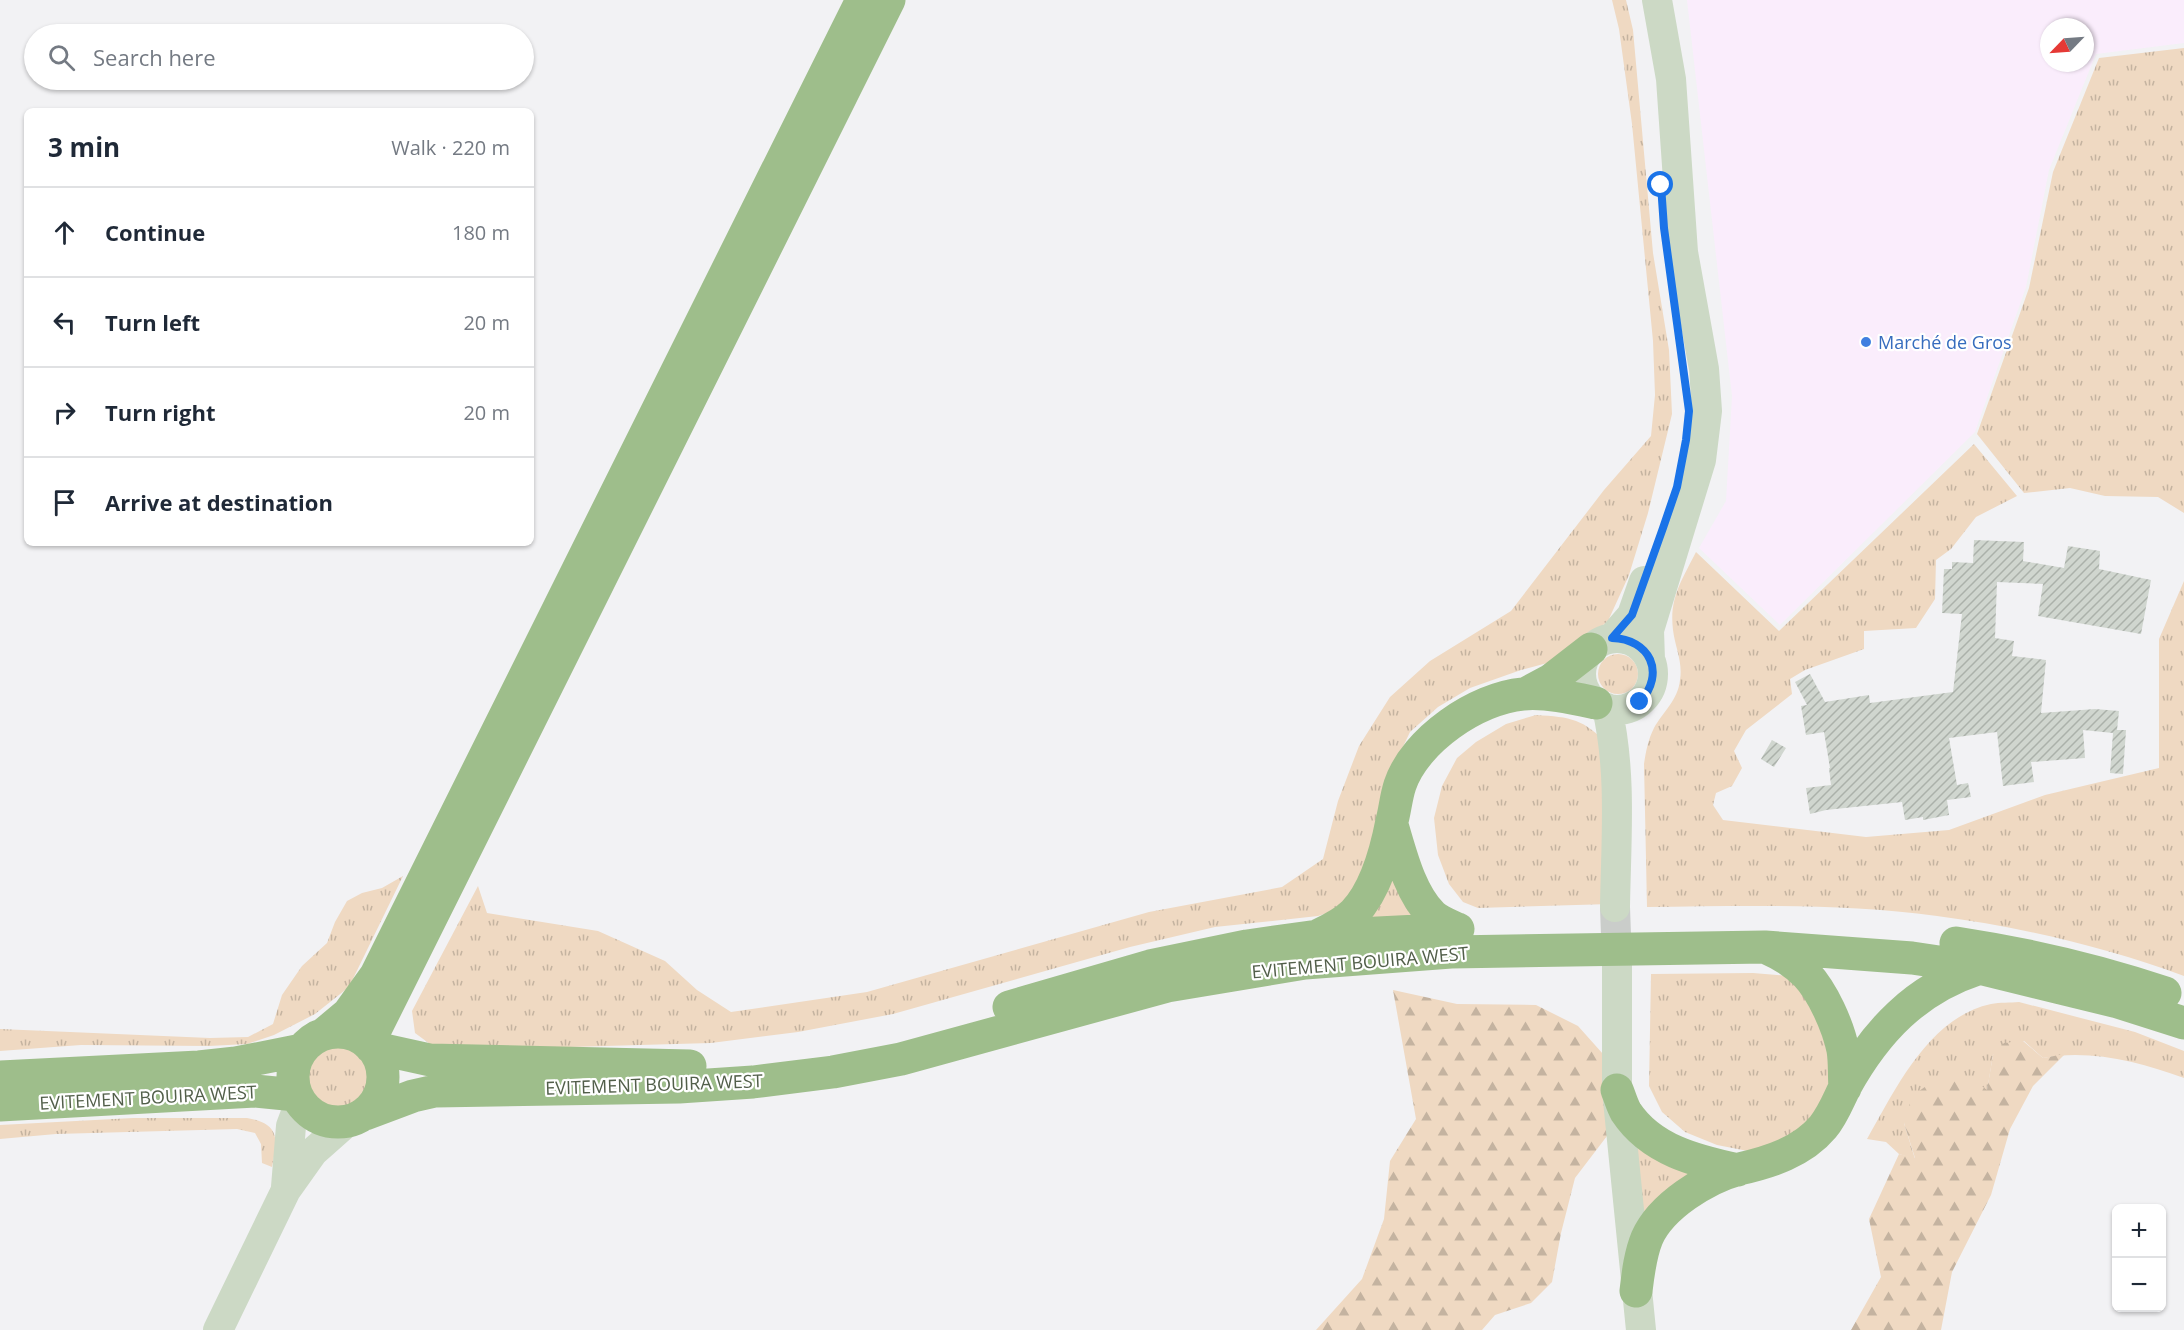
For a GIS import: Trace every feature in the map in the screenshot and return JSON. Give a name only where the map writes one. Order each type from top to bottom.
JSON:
[{"type":"highway","points":[[313,1042],[342,1032],[352,1034],[370,1046],[378,1058],[383,1082],[374,1105],[356,1117],[337,1123],[316,1117],[298,1098],[293,1086],[294,1067],[313,1042],[359,1002],[376,975],[862,0]]},
{"type":"highway","points":[[370,1046],[890,0]]},
{"type":"highway","points":[[1525,694],[1551,680],[1601,644]]},
{"type":"highway","points":[[1318,936],[1337,927],[1353,915],[1367,897],[1392,825],[1400,784],[1411,764],[1443,729],[1476,709],[1506,697],[1525,694],[1560,696],[1601,705]]},
{"type":"highway","points":[[1392,825],[1420,901],[1434,917],[1457,929]]},
{"type":"highway","name":"EVITEMENT BOUIRA WEST","points":[[370,1046],[419,1059],[440,1060],[693,1066],[774,1058],[855,1047],[974,1018],[1199,955],[1318,936],[1457,929],[1912,958],[1979,969],[2118,1002],[2184,1023]]},
{"type":"highway","name":"EVITEMENT BOUIRA WEST","points":[[356,1117],[413,1096],[435,1091],[679,1087],[753,1082],[833,1072],[901,1059],[1167,986],[1305,963],[1619,938],[1844,931],[1935,939],[2055,961],[2118,978],[2184,1000]]},
{"type":"highway","points":[[1765,947],[1792,962],[1807,975],[1824,1001],[1838,1028],[1844,1052],[1845,1088]]},
{"type":"highway","points":[[1635,1291],[1642,1252],[1648,1236],[1661,1217],[1704,1182],[1737,1170],[1761,1165],[1807,1141],[1823,1126],[1839,1103],[1845,1088],[1898,1014],[1940,983],[1979,969]]},
{"type":"highway","name":"EVITEMENT BOUIRA WEST","points":[[0,1077],[199,1067],[236,1063],[313,1042]]},
{"type":"highway","points":[[1617,1090],[1626,1111],[1659,1143],[1676,1153],[1737,1170]]},
{"type":"highway","name":"EVITEMENT BOUIRA WEST","points":[[0,1105],[255,1091],[298,1098]]},
{"type":"main road","points":[[1640,0],[1655,83],[1664,228],[1689,411],[1677,487],[1632,615],[1601,644],[1583,665],[1583,683],[1588,694],[1601,705],[1619,710],[1640,702]]},
{"type":"main road","points":[[1617,774],[1628,732],[1640,702],[1648,693],[1652,682],[1649,630],[1701,460],[1707,411],[1704,369],[1683,252],[1671,79],[1657,0]]},
{"type":"main road","points":[[1601,644],[1624,639],[1635,642],[1650,660]]},
{"type":"main road","points":[[1601,705],[1612,733],[1617,774],[1619,938],[1617,1090],[1635,1291],[1641,1330]]},
{"type":"main road","points":[[286,1190],[291,1126],[298,1098]]},
{"type":"main road","points":[[218,1330],[286,1190],[313,1152],[356,1117]]},
{"type":"shaded area","name":"Marché de Gros","points":[[1687,0],[2184,0],[2184,43],[2096,54],[2094,59],[2094,18],[2040,18],[2040,72],[2089,72],[2049,170],[2026,287],[1975,432],[1780,625],[1699,548],[1726,501],[1732,396]]},
{"type":"green space","points":[[1612,0],[1626,0],[1633,30],[1653,253],[1669,350],[1672,414],[1648,513],[1629,575],[1608,621],[1584,641],[1551,662],[1470,688],[1438,707],[1410,732],[1392,770],[1363,876],[1337,910],[1318,916],[1215,927],[1130,947],[893,1014],[798,1032],[711,1043],[462,1050],[434,1047],[415,1033],[412,1011],[478,886],[487,913],[598,931],[665,961],[697,990],[731,1012],[867,992],[1149,912],[1282,887],[1323,859],[1338,801],[1359,746],[1390,697],[1430,661],[1511,611],[1604,490],[1651,436],[1655,395],[1653,341],[1632,124],[1619,29]]},
{"type":"green space","points":[[2184,48],[2184,513],[2158,497],[2105,496],[2070,488],[2024,493],[1977,434],[2029,288],[2053,172],[2099,58]]},
{"type":"green space","points":[[1974,444],[2017,496],[1976,517],[1951,549],[1936,560],[1935,599],[1916,628],[1864,631],[1864,649],[1805,670],[1790,679],[1792,694],[1746,730],[1734,751],[1742,768],[1732,786],[1716,793],[1713,805],[1723,820],[1866,837],[1949,830],[2045,795],[2159,768],[2159,639],[2184,581],[2184,976],[2062,939],[1937,916],[1829,907],[1647,907],[1644,764],[1652,732],[1679,687],[1681,673],[1673,630],[1673,608],[1678,590],[1696,552],[1779,631]]},
{"type":"green space","points":[[1618,654],[1632,660],[1638,674],[1632,688],[1618,694],[1604,688],[1598,674],[1604,660]]},
{"type":"green space","points":[[1536,715],[1576,721],[1592,730],[1608,745],[1611,904],[1478,908],[1463,902],[1449,884],[1438,855],[1434,818],[1442,786],[1457,758],[1476,742],[1506,724]]},
{"type":"green space","points":[[1392,854],[1421,917],[1363,921]]},
{"type":"green space","points":[[403,876],[349,987],[315,1014],[274,1035],[247,1044],[81,1045],[0,1051],[0,1029],[210,1038],[248,1037],[273,1024],[282,995],[302,966],[327,943],[335,922],[347,901],[362,893],[382,888]]},
{"type":"green space","points":[[1753,973],[1789,976],[1814,994],[1844,1075],[1811,1133],[1753,1152],[1717,1145],[1685,1132],[1662,1112],[1649,1086],[1651,974]]},
{"type":"green space","points":[[1393,990],[1457,1004],[1536,1005],[1578,1026],[1603,1054],[1607,1136],[1575,1178],[1552,1282],[1531,1303],[1495,1315],[1482,1330],[1316,1330],[1362,1279],[1384,1219],[1390,1161],[1416,1119]]},
{"type":"green space","points":[[2019,1002],[2135,1032],[2184,1051],[2184,1078],[2132,1062],[2097,1056],[2043,1058],[2024,1041],[1993,1055],[1987,1091],[1904,1123],[1915,1159],[1899,1154],[1886,1142],[1867,1139],[1889,1099],[1916,1058],[1949,1024],[1969,1012],[1991,1004]]},
{"type":"green space","points":[[2023,1041],[2043,1058],[2065,1054],[2033,1086],[2010,1129],[1991,1195],[1952,1272],[1941,1330],[1851,1330],[1881,1277],[1869,1219],[1899,1154],[1915,1158],[1904,1123],[1912,1096],[1939,1077],[1971,1078],[1987,1090],[1993,1055],[2004,1043]]},
{"type":"green space","points":[[347,1046],[359,1052],[368,1061],[374,1073],[372,1093],[364,1104],[347,1114],[333,1114],[316,1104],[308,1093],[306,1073],[316,1056],[327,1048]]},
{"type":"green space","points":[[133,1118],[247,1118],[258,1121],[271,1128],[274,1134],[275,1148],[272,1167],[262,1163],[261,1144],[255,1133],[237,1129],[56,1134],[0,1139],[0,1125]]},
{"type":"green space","points":[[1633,1134],[1702,1172],[1641,1222]]},
{"type":"building","points":[[1974,540],[2024,542],[2023,561],[2064,568],[2068,546],[2100,551],[2099,569],[2151,580],[2141,634],[2038,616],[2043,584],[1997,582],[1995,638],[2014,641],[2012,656],[2046,660],[2041,713],[2095,709],[2119,711],[2117,730],[2126,730],[2123,774],[2110,773],[2113,733],[2083,730],[2085,758],[2031,762],[2034,782],[2003,786],[1997,732],[1949,738],[1957,785],[1968,783],[1971,797],[1947,800],[1949,815],[1923,820],[1923,817],[1905,820],[1902,802],[1826,810],[1810,814],[1806,788],[1831,785],[1830,768],[1824,732],[1806,735],[1801,706],[1807,705],[1795,682],[1810,674],[1825,702],[1869,695],[1870,703],[1953,692],[1962,614],[1942,613],[1944,569],[1952,569],[1952,562],[1973,563]]},
{"type":"building","points":[[1772,740],[1786,748],[1774,767],[1761,759]]},
{"type":"tunnel","points":[[1615,907],[1617,963]]},
{"type":"place","name":"Marché de Gros","points":[[1866,342]]},
{"type":"route","points":[[1640,702],[1648,693],[1652,682],[1653,671],[1650,660],[1635,642],[1612,638],[1632,615],[1677,487],[1689,411],[1664,228],[1661,185]]}]
